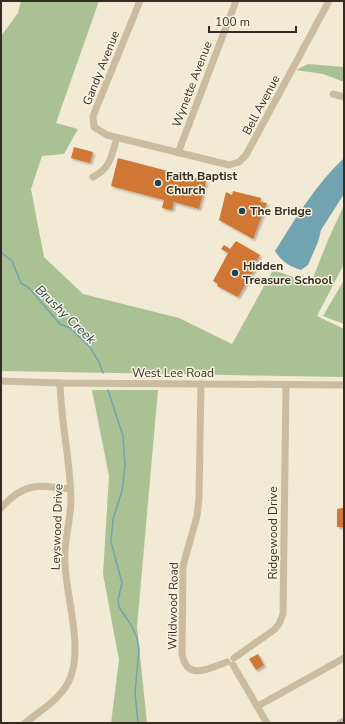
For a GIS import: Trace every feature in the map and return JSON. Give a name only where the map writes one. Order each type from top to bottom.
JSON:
[{"type":"street","name":"Gandy Avenue","points":[[140,1],[92,120],[94,127],[99,132],[178,153]]},
{"type":"street","name":"Wynette Avenue","points":[[178,153],[236,1]]},
{"type":"street","name":"Bell Avenue","points":[[178,153],[223,165],[234,164],[242,160],[329,1]]},
{"type":"street","points":[[333,94],[344,98]]},
{"type":"street","points":[[93,177],[103,172],[107,167],[118,138]]},
{"type":"street","name":"West Lee Road","points":[[1,381],[60,384],[344,385]]},
{"type":"street","name":"Leyswood Drive","points":[[24,723],[61,693],[70,680],[73,668],[74,641],[64,558],[70,515],[70,489],[60,384]]},
{"type":"street","name":"Wildwood Road","points":[[201,384],[199,498],[197,516],[183,566],[182,654],[186,666],[193,670],[202,670],[231,662]]},
{"type":"street","name":"Ridgewood Drive","points":[[231,662],[274,630],[279,624],[283,614],[286,385]]},
{"type":"street","points":[[1,508],[12,496],[26,487],[70,489]]},
{"type":"street","points":[[258,706],[344,658]]},
{"type":"street","points":[[231,662],[267,723]]},
{"type":"street","points":[[340,723],[344,720]]},
{"type":"green space","points":[[21,1],[99,1],[56,123],[78,129],[64,154],[42,156],[31,189],[44,257],[83,294],[179,318],[232,344],[273,270],[311,283],[344,205],[344,264],[317,316],[344,329],[344,377],[1,371],[1,36],[18,13]]},
{"type":"green space","points":[[308,64],[344,67],[344,82],[323,74],[296,70]]},
{"type":"green space","points":[[344,280],[344,324],[323,316]]},
{"type":"green space","points":[[92,390],[158,390],[137,627],[147,723],[111,723],[119,660],[103,574],[109,476]]},
{"type":"water","points":[[344,158],[344,194],[321,230],[318,242],[308,265],[301,270],[293,267],[283,261],[275,251],[315,190]]},
{"type":"building","points":[[74,147],[93,152],[90,163],[71,158]]},
{"type":"building","name":"Faith Baptist Church","points":[[118,158],[206,181],[199,209],[174,202],[172,210],[162,208],[164,200],[111,186]]},
{"type":"building","name":"The Bridge","points":[[233,191],[261,198],[260,202],[267,203],[253,239],[219,220],[226,192],[232,195]]},
{"type":"building","name":"Hidden Treasure School","points":[[236,241],[260,255],[255,263],[257,265],[238,297],[217,286],[218,284],[213,281],[228,253],[221,249],[224,245],[230,249]]},
{"type":"building","points":[[344,508],[344,527],[337,527],[337,509]]},
{"type":"building","points":[[258,654],[264,665],[256,670],[249,659]]},
{"type":"waterway","name":"Brushy Creek","points":[[1,249],[2,253],[12,261],[21,283],[29,288],[60,324],[70,328],[90,347],[99,362],[103,373]]},
{"type":"waterway","name":"Brushy Creek","points":[[108,390],[123,436],[125,466],[122,491],[113,519],[111,542],[122,583],[118,600],[119,607],[131,625],[137,638],[139,649],[135,693],[138,723]]},
{"type":"place","name":"Faith Baptist Church","points":[[158,183]]},
{"type":"place","name":"The Bridge","points":[[242,211]]},
{"type":"place","name":"Hidden Treasure School","points":[[235,273]]}]
